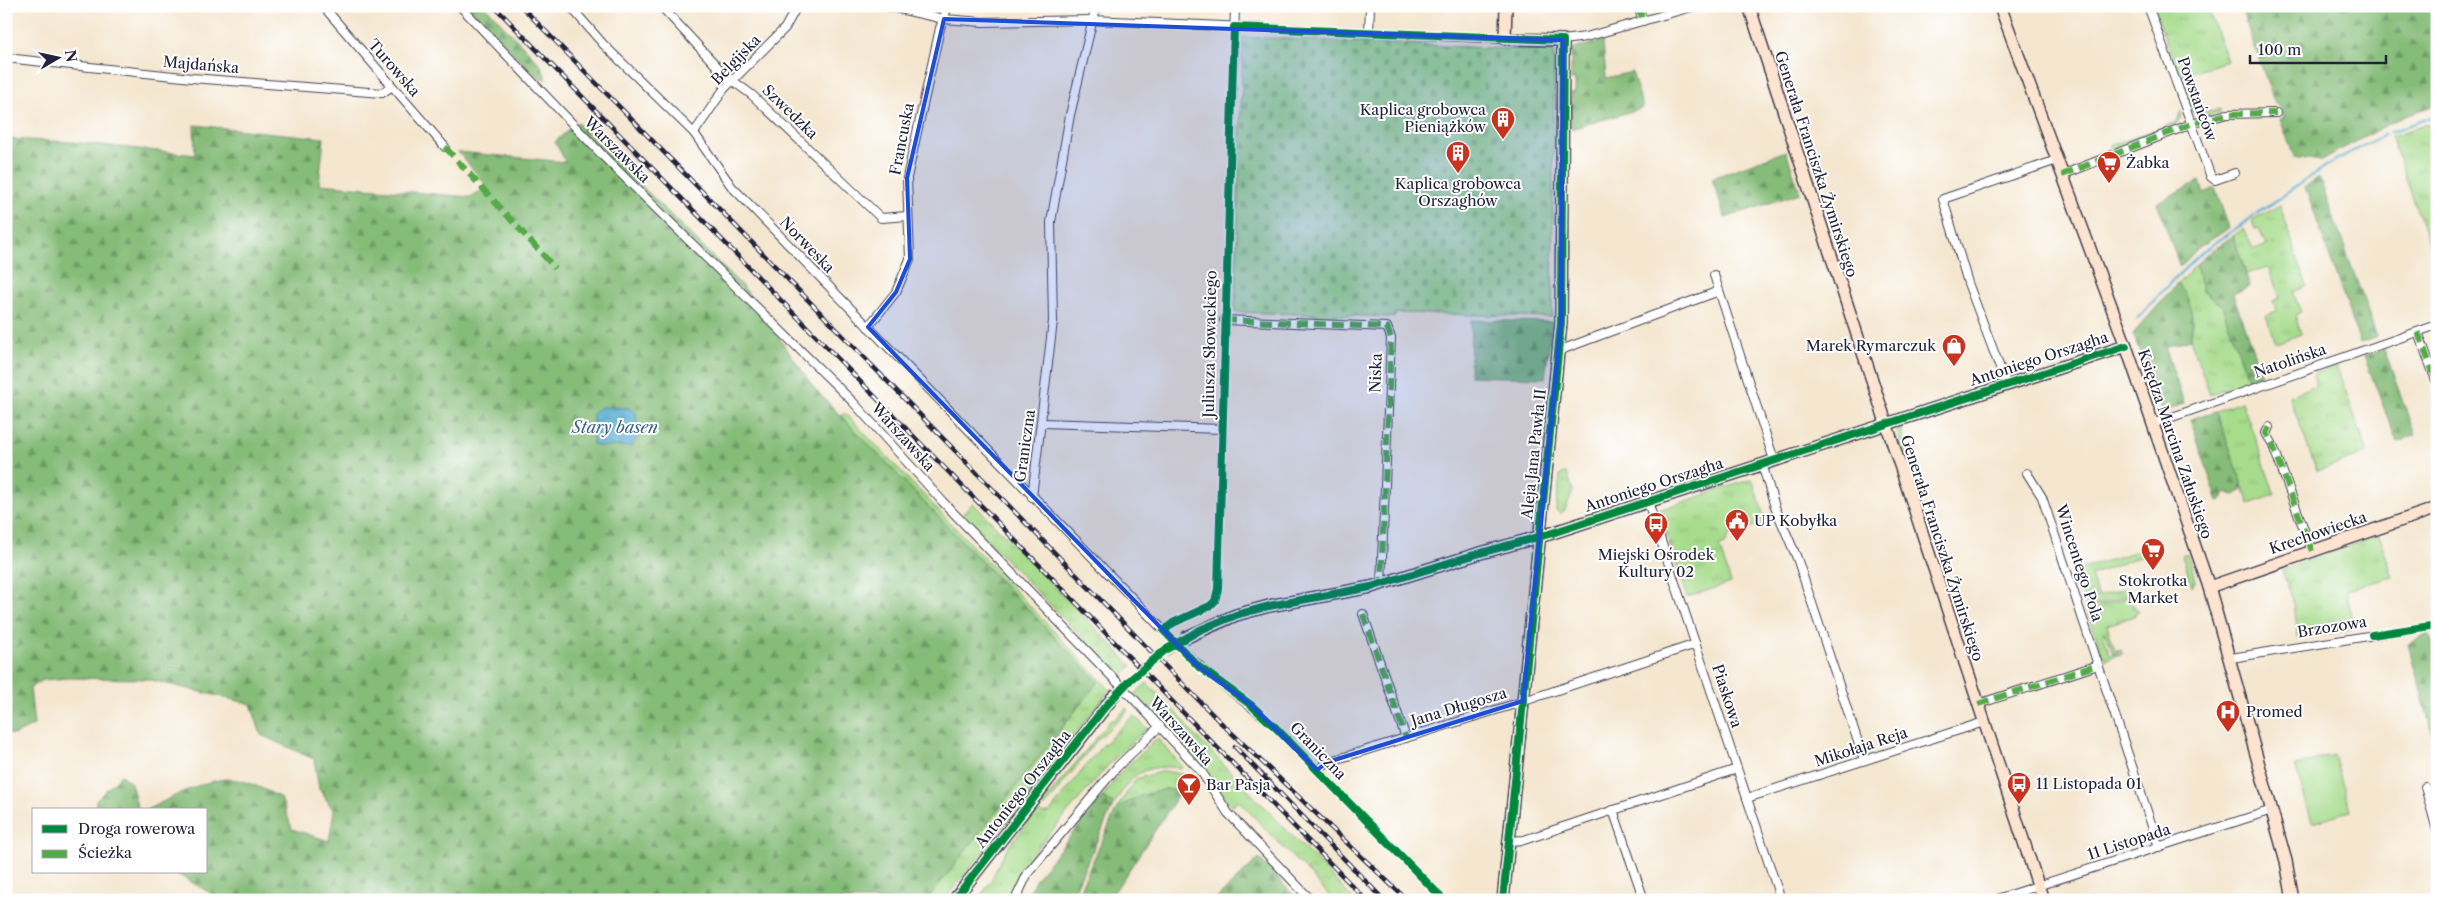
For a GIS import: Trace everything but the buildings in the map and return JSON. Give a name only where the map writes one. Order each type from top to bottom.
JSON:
[{"type":"street","name":"Turowska","points":[[323,6],[445,146]]},
{"type":"street","name":"Warszawska","points":[[460,6],[606,158],[841,389],[942,502],[1160,726],[1201,771],[1228,813],[1311,900]]},
{"type":"street","name":"Norweska","points":[[570,6],[603,44],[694,133],[732,187],[1032,496]]},
{"type":"street","name":"Szwedzka","points":[[661,6],[725,75],[734,80],[881,218],[908,216]]},
{"type":"street","name":"Belgijska","points":[[694,133],[724,88],[785,28],[797,6]]},
{"type":"street","points":[[886,6],[944,19],[982,22],[1092,20],[1505,40],[1563,40],[1586,36],[1695,6]]},
{"type":"street","name":"Francuska","points":[[868,327],[896,292],[910,259],[907,178],[940,28],[948,6]]},
{"type":"street","name":"Graniczna","points":[[1096,6],[1070,115],[1051,222],[1053,320],[1032,496],[1205,672],[1251,705],[1444,900]]},
{"type":"street","name":"Juliusza Słowackiego","points":[[1164,631],[1173,623],[1210,606],[1217,596],[1234,6]]},
{"type":"street","points":[[1369,33],[1370,6]]},
{"type":"street","points":[[1505,40],[1506,6]]},
{"type":"street","points":[[1638,6],[1643,21]]},
{"type":"street","name":"Generała Franciszka Żymirskiego","points":[[1749,6],[2043,900]]},
{"type":"street","name":"Księdza Marcina Załuskiego","points":[[2000,6],[2126,346],[2209,587],[2231,658],[2286,861],[2293,900]]},
{"type":"street","name":"Powstańców","points":[[2148,6],[2210,177],[2215,180],[2235,173]]},
{"type":"street","name":"Aleja Jana Pawła II","points":[[1503,900],[1561,317],[1563,40]]},
{"type":"street","name":"Majdańska","points":[[6,58],[192,78],[382,93],[391,86]]},
{"type":"street","points":[[2062,175],[2191,124],[2227,114],[2276,113]]},
{"type":"street","points":[[2006,384],[1968,283],[1943,199],[2057,160]]},
{"type":"street","points":[[1714,275],[1774,460]]},
{"type":"street","points":[[1558,351],[1719,292]]},
{"type":"street","name":"Niska","points":[[1224,320],[1387,327],[1391,338],[1381,584]]},
{"type":"street","name":"Natolińska","points":[[2152,424],[2437,325]]},
{"type":"street","points":[[2418,332],[2437,383]]},
{"type":"street","name":"Antoniego Orszagha","points":[[1187,637],[1223,620],[1269,606],[1381,584],[1477,554],[1540,537],[2126,346]]},
{"type":"street","points":[[1042,423],[1222,429]]},
{"type":"street","points":[[2269,427],[2266,433],[2267,438],[2272,443],[2312,551]]},
{"type":"street","points":[[1762,464],[1778,516],[1796,558],[1864,760]]},
{"type":"street","name":"Wincentego Pola","points":[[2027,473],[2040,492],[2159,847]]},
{"type":"street","name":"Piaskowa","points":[[1648,502],[1781,900]]},
{"type":"street","name":"Krechowiecka","points":[[2209,587],[2437,508]]},
{"type":"street","points":[[1363,614],[1406,738]]},
{"type":"street","name":"Brzozowa","points":[[2231,658],[2437,625]]},
{"type":"street","name":"Jana Długosza","points":[[1317,770],[1328,762],[1696,644]]},
{"type":"street","points":[[1978,704],[2098,665]]},
{"type":"street","name":"Antoniego Orszagha","points":[[954,900],[1114,696]]},
{"type":"street","name":"Mikołaja Reja","points":[[1747,798],[1984,722]]},
{"type":"street","points":[[1015,900],[1028,874],[1117,767],[1160,726]]},
{"type":"street","points":[[1509,841],[1524,840],[1737,770]]},
{"type":"street","points":[[2425,787],[2437,830]]},
{"type":"street","points":[[1613,810],[1644,900]]},
{"type":"street","name":"11 Listopada","points":[[1994,900],[2272,810]]},
{"type":"highlighted area","points":[[944,19],[1563,40],[1561,323],[1523,701],[1328,762],[1317,770],[1251,705],[1199,667],[868,327],[896,292],[910,259],[907,178]]},
{"type":"green space","points":[[467,6],[485,6],[540,64],[547,80],[536,76]]},
{"type":"green space","points":[[2153,6],[2207,6],[2227,61],[2182,76],[2194,109],[2203,112],[2220,109],[2220,112],[2202,117],[2192,112]]},
{"type":"green space","points":[[2240,6],[2437,6],[2437,105],[2405,115],[2320,161],[2294,157],[2280,119],[2284,118],[2279,105],[2275,104]]},
{"type":"green space","points":[[1243,37],[1554,51],[1552,317],[1396,313],[1395,317],[1235,312]]},
{"type":"green space","points":[[1603,41],[1606,78],[1632,72],[1643,108],[1571,129],[1571,93],[1575,92],[1575,80],[1571,80],[1571,52],[1573,49]]},
{"type":"green space","points":[[2181,111],[2181,117],[2176,124],[2114,150],[2109,146],[2176,122]]},
{"type":"green space","points":[[577,122],[746,290],[814,388],[1098,682],[927,900],[370,900],[359,893],[353,900],[222,900],[177,874],[208,874],[208,808],[150,808],[203,784],[227,779],[249,783],[281,798],[292,829],[329,841],[334,811],[319,789],[314,759],[261,735],[251,704],[147,679],[68,678],[43,680],[30,688],[34,725],[14,735],[6,733],[6,139],[73,142],[195,155],[194,125],[324,138],[319,184],[470,197],[488,187],[458,152],[566,162],[555,142]]},
{"type":"green space","points":[[2428,124],[2437,148],[2437,266],[2391,136]]},
{"type":"green space","points":[[1786,151],[1800,193],[1725,218],[1712,178]]},
{"type":"green space","points":[[2319,177],[2377,337],[2360,343],[2305,187]]},
{"type":"green space","points":[[2200,181],[2204,193],[2215,188],[2229,228],[2198,248],[2180,267],[2157,202]]},
{"type":"green space","points":[[2280,205],[2307,286],[2293,292],[2301,312],[2295,315],[2301,334],[2276,343],[2266,316],[2277,312],[2273,301],[2280,298],[2269,269],[2267,267],[2246,274],[2233,236],[2244,228],[2253,249],[2266,246],[2259,228],[2255,229],[2252,221]]},
{"type":"green space","points":[[2233,236],[2250,286],[2233,294],[2262,376],[2249,381],[2222,306],[2202,291],[2196,265],[2205,255]]},
{"type":"green space","points":[[2196,265],[2202,291],[2222,306],[2249,381],[2210,394],[2190,339],[2193,322],[2177,284]]},
{"type":"green space","points":[[2177,284],[2189,302],[2192,324],[2190,339],[2165,347],[2184,403],[2167,411],[2162,410],[2133,334]]},
{"type":"green space","points":[[1471,320],[1552,322],[1545,378],[1470,376]]},
{"type":"green space","points":[[2384,349],[2415,435],[2397,442],[2364,356]]},
{"type":"green space","points":[[2336,365],[2368,453],[2317,471],[2289,396],[2316,385],[2313,374]]},
{"type":"green space","points":[[2242,402],[2275,495],[2249,504],[2216,411]]},
{"type":"green space","points":[[2216,411],[2242,482],[2241,491],[2234,495],[2226,493],[2218,501],[2190,419]]},
{"type":"green space","points":[[846,414],[1110,690],[1032,787],[1034,789],[944,900],[927,900],[1098,682],[840,415]]},
{"type":"green space","points":[[1903,428],[1902,435],[1913,466],[1906,468],[1897,446],[1901,445],[1897,430]]},
{"type":"green space","points":[[1565,472],[1573,491],[1565,510],[1560,514],[1556,510],[1560,476]]},
{"type":"green space","points":[[1752,479],[1766,522],[1730,534],[1725,544],[1719,546],[1731,583],[1687,597],[1659,510]]},
{"type":"green space","points":[[973,503],[1132,666],[1121,677],[962,515]]},
{"type":"green space","points":[[2379,535],[2393,577],[2347,589],[2353,630],[2298,638],[2294,603],[2282,570]]},
{"type":"green space","points":[[2152,546],[2154,551],[2091,575],[2098,597],[2126,588],[2129,595],[2095,606],[2096,610],[2093,612],[2095,617],[2090,619],[2075,571]]},
{"type":"green space","points":[[2187,553],[2196,580],[2192,586],[2182,555]]},
{"type":"green space","points":[[2129,597],[2138,612],[2135,613],[2135,616],[2107,625],[2115,650],[2122,650],[2113,653],[2106,633],[2103,634],[2110,654],[2123,653],[2104,660],[2091,621],[2101,618],[2098,607]]},
{"type":"green space","points":[[2428,634],[2437,648],[2437,750],[2408,644]]},
{"type":"green space","points":[[1147,683],[1354,900],[1333,900],[1300,863],[1238,800],[1231,807],[1203,767],[1135,694]]},
{"type":"green space","points":[[1127,708],[1129,710],[1096,741],[1045,807],[1042,807],[1046,799],[1111,720],[1113,721]]},
{"type":"green space","points":[[1134,715],[1147,728],[1110,763],[1021,867],[1005,900],[976,900],[990,883],[1007,849],[1037,811],[1044,814],[1050,812],[1100,748]]},
{"type":"green space","points":[[1157,738],[1183,767],[1145,770],[1132,778],[1113,806],[1111,802],[1102,797],[1121,772]]},
{"type":"green space","points":[[2334,755],[2350,811],[2312,822],[2295,766]]},
{"type":"green space","points":[[1164,771],[1191,776],[1195,780],[1190,788],[1186,785],[1181,791],[1165,789],[1117,808],[1136,779]]},
{"type":"green space","points":[[121,775],[131,783],[137,808],[96,808],[96,800]]},
{"type":"green space","points":[[1165,789],[1181,791],[1109,900],[1075,900],[1117,808],[1140,796]]},
{"type":"green space","points":[[1102,797],[1111,802],[1113,806],[1070,900],[1025,900],[1035,880]]},
{"type":"green space","points":[[1259,858],[1298,900],[1215,900]]},
{"type":"water","name":"Stary basen","points":[[601,407],[629,408],[636,413],[637,438],[632,446],[600,447],[593,444],[593,412]]},
{"type":"waterway","points":[[2390,132],[2437,115]]},
{"type":"waterway","points":[[2137,319],[2202,252],[2332,162],[2384,135]]},
{"type":"tunnel","points":[[1114,696],[1146,665],[1187,637]]},
{"type":"railway","points":[[494,6],[1366,900]]},
{"type":"railway","points":[[521,6],[1217,719],[1407,900]]},
{"type":"railway","points":[[1235,747],[1384,900]]},
{"type":"marked path","points":[[1638,6],[1643,21]]},
{"type":"marked path","points":[[2062,175],[2191,124],[2227,114],[2276,113]]},
{"type":"marked path","points":[[445,147],[555,268]]},
{"type":"marked path","points":[[1224,320],[1387,327],[1391,338],[1381,584]]},
{"type":"marked path","points":[[2418,332],[2437,383]]},
{"type":"marked path","points":[[2269,427],[2266,433],[2272,443],[2312,551]]},
{"type":"marked path","points":[[1363,614],[1406,738]]},
{"type":"marked path","points":[[1978,704],[2098,665]]},
{"type":"cycle path","points":[[1444,900],[1276,728],[1251,705],[1199,667],[1164,631],[1173,623],[1210,606],[1215,601],[1218,589],[1234,27],[1563,40],[1561,323],[1503,900]]},
{"type":"cycle path","points":[[954,900],[1104,708],[1130,680],[1165,650],[1200,630],[1236,615],[1269,606],[1371,587],[1549,534],[2126,346]]},
{"type":"cycle path","points":[[2372,635],[2437,625]]},
{"type":"place","name":"Kaplica grobowca Pieniążków","points":[[1503,140]]},
{"type":"place","name":"Kaplica grobowca Orszaghów","points":[[1458,174]]},
{"type":"place","name":"Żabka","points":[[2109,184]]},
{"type":"place","name":"Marek Rymarczuk","points":[[1954,367]]},
{"type":"place","name":"UP Kobyłka","points":[[1737,542]]},
{"type":"place","name":"Miejski Ośrodek Kultury 02","points":[[1656,545]]},
{"type":"place","name":"Stokrotka Market","points":[[2153,571]]},
{"type":"place","name":"Promed","points":[[2228,733]]},
{"type":"place","name":"11 Listopada 01","points":[[2019,805]]},
{"type":"place","name":"Bar Pasja","points":[[1189,806]]}]
